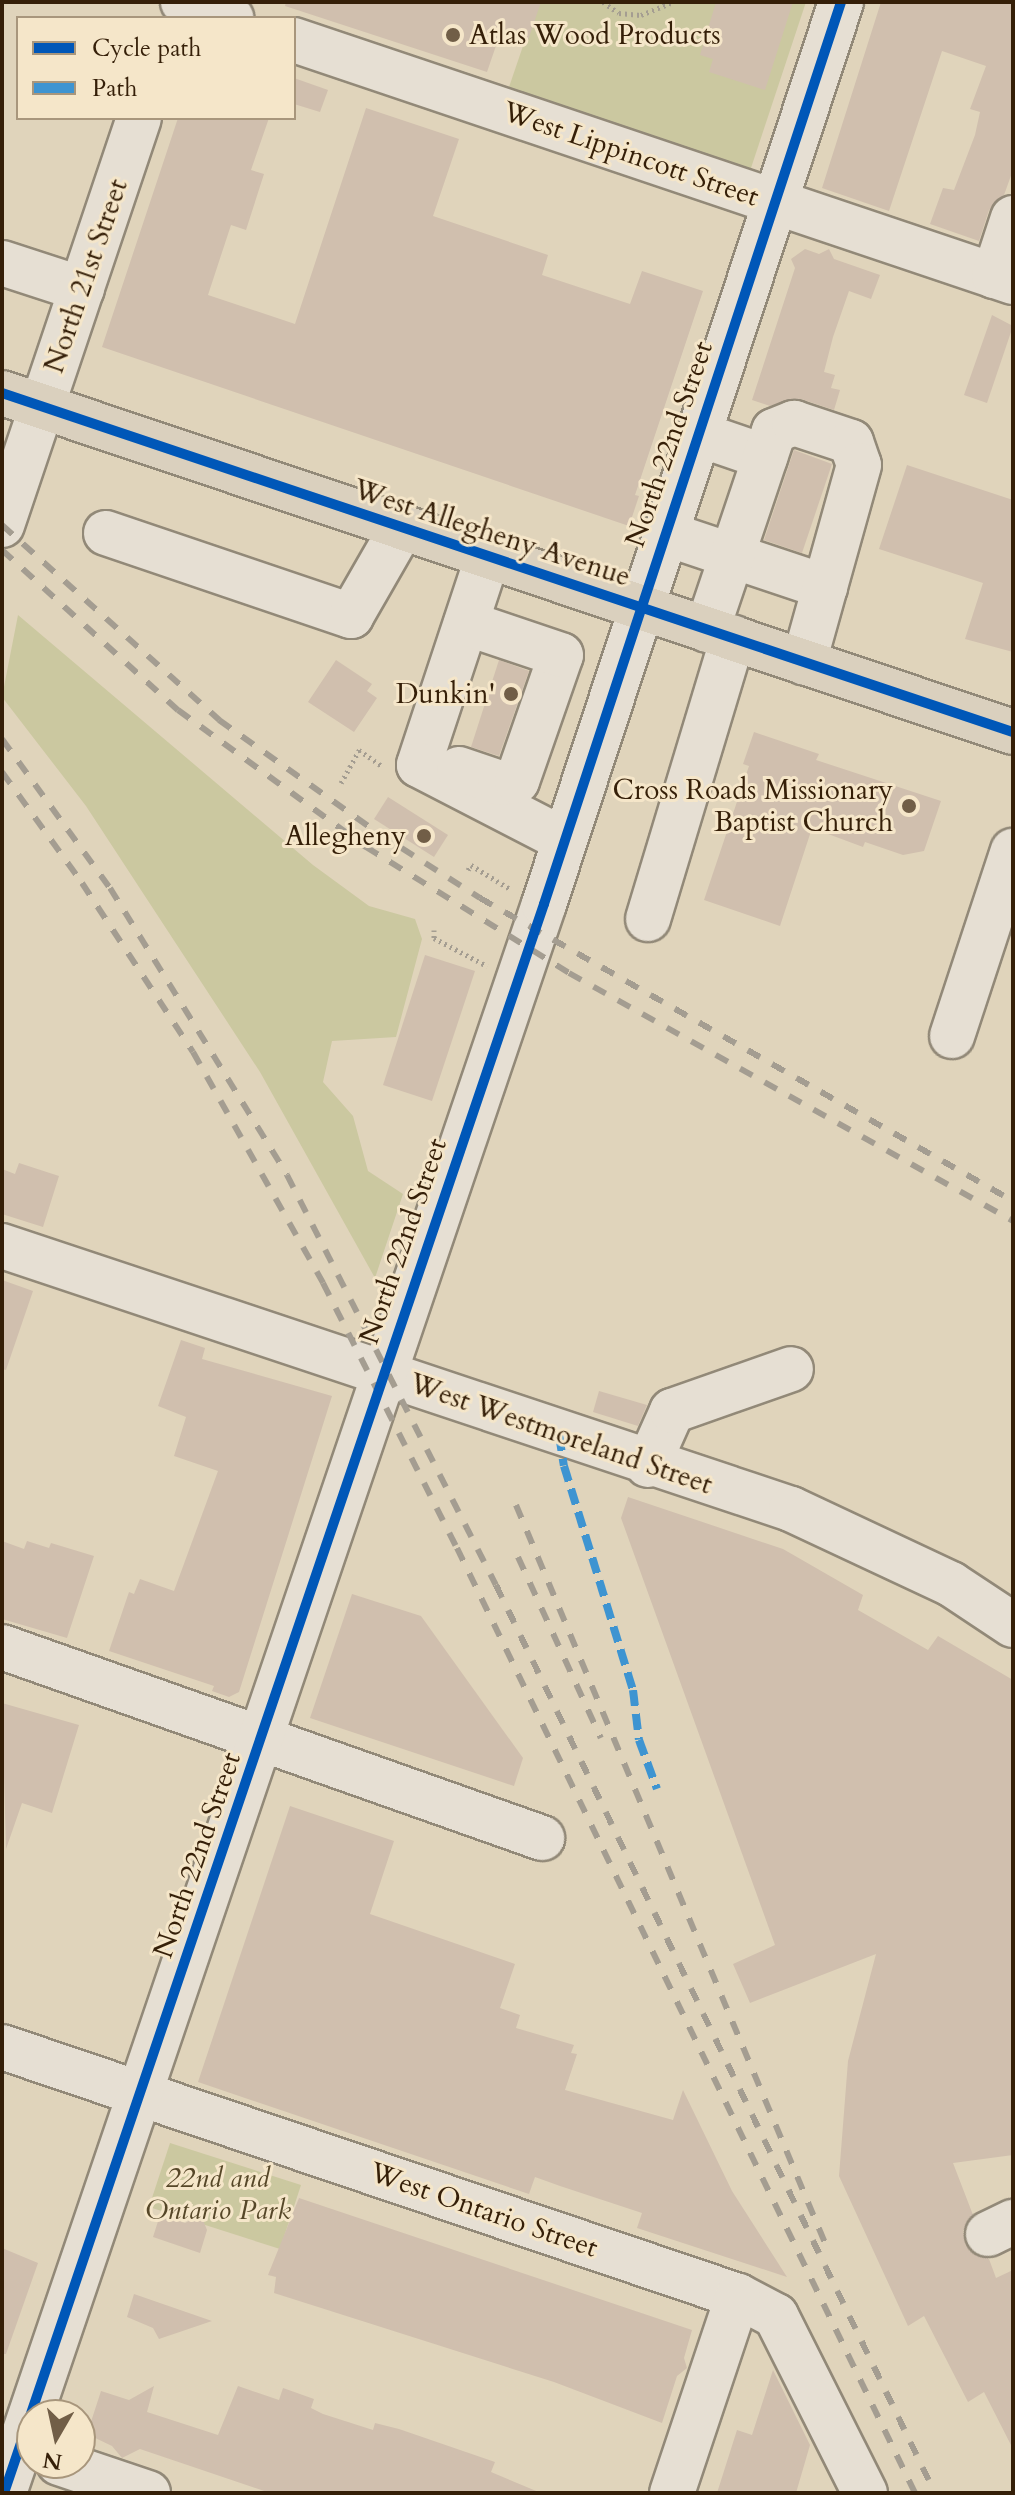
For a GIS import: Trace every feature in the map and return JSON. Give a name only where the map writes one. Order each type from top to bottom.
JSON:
[{"type":"main road","name":"West Allegheny Avenue","points":[[22,399],[401,529],[1013,732]]},
{"type":"street","points":[[181,2],[225,16]]},
{"type":"street","name":"North 22nd Street","points":[[45,2399],[142,2094],[564,840],[639,606],[778,204],[841,2]]},
{"type":"street","name":"West Lippincott Street","points":[[296,41],[1003,279]]},
{"type":"street","name":"North 21st Street","points":[[2,525],[22,399],[82,289],[138,120]]},
{"type":"street","points":[[1003,279],[1013,218]]},
{"type":"street","points":[[6,276],[82,289]]},
{"type":"street","points":[[648,919],[720,634],[733,557],[774,431],[794,423],[851,442],[857,451],[859,465],[804,662]]},
{"type":"street","points":[[698,434],[765,457]]},
{"type":"street","points":[[106,533],[351,616],[401,529]]},
{"type":"street","points":[[664,533],[825,587]]},
{"type":"street","points":[[402,762],[466,623],[488,556]]},
{"type":"street","points":[[402,762],[500,783],[517,781],[561,655],[466,623]]},
{"type":"street","points":[[402,762],[419,765],[564,840]]},
{"type":"street","points":[[952,1036],[1013,851]]},
{"type":"street","name":"West Westmoreland Street","points":[[2,1246],[648,1465],[791,1509],[1007,1607]]},
{"type":"street","points":[[648,1465],[672,1411],[791,1369]]},
{"type":"street","points":[[2,1647],[542,1838]]},
{"type":"street","name":"West Ontario Street","points":[[2,2047],[738,2296],[776,2316],[865,2493]]},
{"type":"street","points":[[672,2493],[738,2296]]},
{"type":"street","name":"North 22nd Street","points":[[4,2493],[16,2473]]},
{"type":"street","points":[[96,2476],[148,2493]]},
{"type":"path","points":[[603,2],[619,13],[641,15],[673,2]]},
{"type":"path","points":[[341,783],[359,750],[402,762]]},
{"type":"path","points":[[468,870],[471,865],[513,891]]},
{"type":"path","points":[[434,930],[434,938],[479,963]]},
{"type":"green space","points":[[538,2],[806,2],[750,171],[508,90]]},
{"type":"green space","points":[[18,615],[313,865],[369,906],[415,919],[422,939],[396,1037],[332,1041],[323,1082],[353,1116],[368,1171],[403,1194],[375,1278],[260,1072],[86,806],[2,697]]},
{"type":"green space","name":"22nd and Ontario Park","points":[[170,2143],[301,2185],[280,2249],[149,2207]]},
{"type":"building","name":"Atlas Wood Products","points":[[286,2],[541,2],[526,46],[499,37],[487,72],[285,6]]},
{"type":"building","points":[[716,2],[793,2],[765,90],[709,72],[713,59],[700,55]]},
{"type":"building","points":[[881,2],[1013,2],[1013,170],[1004,195],[989,210],[979,241],[930,224],[943,188],[954,190],[975,135],[980,112],[970,109],[986,66],[942,51],[889,211],[822,188]]},
{"type":"building","points":[[296,79],[328,90],[320,112],[296,105]]},
{"type":"building","points":[[366,108],[459,139],[433,216],[548,255],[542,275],[630,304],[642,271],[703,291],[635,495],[639,496],[629,526],[102,347],[177,120],[268,120],[251,170],[264,174],[246,230],[231,225],[208,295],[295,324]]},
{"type":"building","points":[[805,249],[819,254],[829,249],[834,259],[880,275],[871,299],[849,291],[833,337],[824,372],[835,375],[831,388],[840,390],[834,410],[801,399],[770,406],[752,400],[795,268],[791,259]]},
{"type":"building","points":[[992,315],[1013,326],[987,403],[964,395]]},
{"type":"building","points":[[794,450],[832,464],[802,553],[764,540]]},
{"type":"building","points":[[907,465],[1013,500],[1013,652],[965,639],[983,583],[879,549]]},
{"type":"building","points":[[336,660],[372,684],[367,691],[377,698],[354,732],[308,702]]},
{"type":"building","name":"Dunkin'","points":[[499,660],[529,671],[499,756],[471,747]]},
{"type":"building","points":[[754,732],[819,754],[816,760],[941,801],[924,851],[903,855],[865,842],[863,847],[812,828],[780,926],[704,900],[749,766],[743,764]]},
{"type":"building","points":[[388,797],[448,835],[434,857],[374,819]]},
{"type":"building","points":[[425,955],[475,971],[432,1101],[383,1085]]},
{"type":"building","points":[[19,1163],[59,1176],[43,1227],[2,1214],[2,1169],[15,1174]]},
{"type":"building","points":[[2,1280],[33,1291],[6,1370],[2,1369]]},
{"type":"building","points":[[181,1340],[205,1348],[202,1359],[332,1396],[239,1692],[229,1697],[212,1691],[214,1686],[109,1651],[129,1592],[134,1594],[140,1579],[174,1591],[218,1471],[174,1456],[186,1417],[158,1406]]},
{"type":"building","points":[[599,1391],[647,1405],[638,1426],[593,1412]]},
{"type":"building","points":[[628,1497],[783,1549],[863,1595],[858,1610],[928,1650],[938,1636],[1013,1680],[1013,2155],[953,2163],[973,2215],[963,2231],[966,2245],[989,2259],[996,2278],[1013,2270],[1013,2449],[984,2392],[968,2402],[924,2316],[908,2326],[839,2176],[848,2061],[876,1954],[750,2003],[733,1964],[775,1945],[621,1518]]},
{"type":"building","points":[[2,1541],[24,1549],[27,1541],[49,1548],[51,1543],[94,1556],[67,1638],[2,1619]]},
{"type":"building","points":[[352,1594],[421,1616],[523,1758],[514,1786],[310,1718]]},
{"type":"building","points":[[2,1703],[79,1725],[52,1813],[22,1803],[6,1849]]},
{"type":"building","points":[[290,1806],[394,1841],[370,1914],[515,1964],[500,2008],[520,2015],[516,2028],[574,2045],[571,2053],[577,2054],[565,2090],[673,2120],[683,2090],[732,2191],[787,2277],[637,2228],[642,2213],[535,2177],[529,2194],[198,2082]]},
{"type":"building","points":[[299,2198],[692,2330],[684,2358],[687,2368],[677,2376],[662,2423],[554,2382],[274,2293],[276,2277],[268,2275]]},
{"type":"building","points":[[160,2215],[185,2223],[201,2215],[207,2230],[200,2253],[153,2237]]},
{"type":"building","points":[[2,2248],[38,2263],[6,2354],[2,2354]]},
{"type":"building","points":[[134,2294],[212,2321],[159,2339],[153,2328],[127,2317]]},
{"type":"building","points":[[773,2370],[810,2445],[796,2493],[717,2493],[737,2430],[752,2435]]},
{"type":"building","points":[[154,2386],[147,2412],[218,2435],[238,2386],[279,2400],[283,2388],[314,2399],[311,2408],[323,2414],[373,2430],[375,2423],[399,2429],[495,2462],[491,2472],[541,2493],[270,2493],[140,2449],[122,2458],[112,2446],[96,2438],[96,2406],[101,2391],[129,2400]]},
{"type":"railway","points":[[2,525],[219,720],[378,833],[480,898],[1013,1201]]},
{"type":"railway","points":[[2,550],[178,710],[366,847],[569,973],[1013,1221]]},
{"type":"railway","points":[[2,739],[110,888],[287,1175],[496,1585],[935,2493]]},
{"type":"railway","points":[[2,772],[82,883],[193,1052],[323,1283],[457,1548],[915,2493]]},
{"type":"railway","points":[[516,1505],[825,2243]]},
{"type":"railway","points":[[518,1557],[601,1738]]},
{"type":"marked path","points":[[559,1435],[564,1466],[633,1690],[639,1740],[657,1789]]},
{"type":"cycle path","points":[[4,2493],[544,904],[841,2]]},
{"type":"cycle path","points":[[2,393],[1013,732]]},
{"type":"place","name":"Atlas Wood Products","points":[[453,35]]},
{"type":"place","name":"Dunkin'","points":[[511,694]]},
{"type":"place","name":"Cross Roads Missionary Baptist Church","points":[[909,806]]},
{"type":"place","name":"Allegheny","points":[[424,836]]}]
